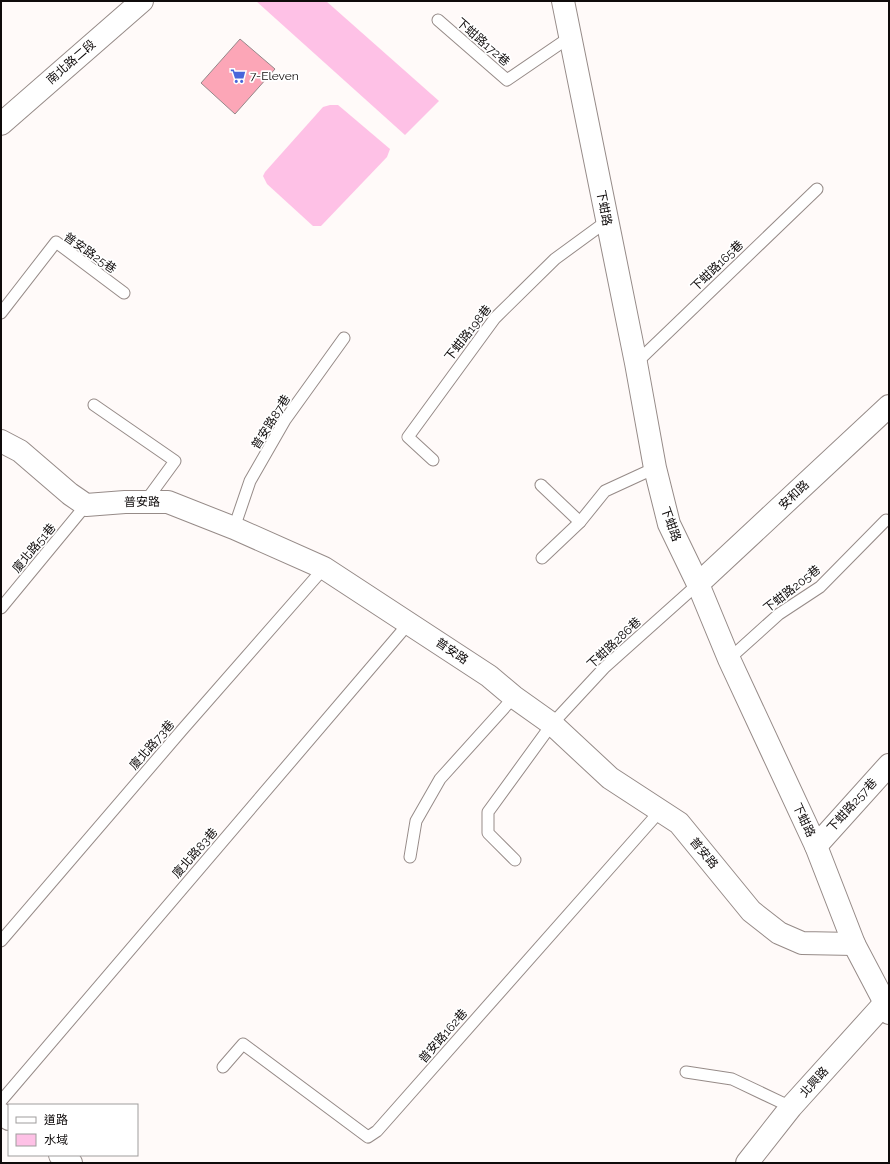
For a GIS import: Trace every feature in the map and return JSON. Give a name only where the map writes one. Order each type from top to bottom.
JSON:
[{"type":"street","name":"南北路二段","points":[[1,124],[142,1]]},
{"type":"street","name":"下蚶路","points":[[563,1],[636,363],[655,468],[668,524],[698,584],[729,659],[816,846],[854,944],[887,1008]]},
{"type":"street","name":"安和路","points":[[698,584],[889,406]]},
{"type":"street","points":[[1,441],[20,451],[70,494],[86,505]]},
{"type":"street","name":"普安路","points":[[86,505],[125,502],[168,502],[234,528],[324,568],[489,676],[514,697],[552,724],[610,778],[679,823],[752,911],[779,933],[802,943],[854,944]]},
{"type":"street","name":"下蚶路257巷","points":[[816,846],[889,765]]},
{"type":"street","name":"北興路","points":[[747,1163],[792,1107],[887,1008]]},
{"type":"street","points":[[61,1156],[71,1163]]},
{"type":"lane","name":"下蚶路172巷","points":[[438,20],[507,80],[570,37]]},
{"type":"lane","name":"下蚶路165巷","points":[[636,363],[817,189]]},
{"type":"lane","name":"下蚶路198巷","points":[[433,460],[408,436],[495,318],[555,259],[607,222]]},
{"type":"lane","name":"普安路25巷","points":[[1,313],[56,242],[124,293]]},
{"type":"lane","name":"普安路87巷","points":[[234,528],[250,481],[281,427],[344,338]]},
{"type":"lane","points":[[94,405],[175,461],[145,502]]},
{"type":"lane","points":[[542,558],[580,522],[605,491],[655,468]]},
{"type":"lane","points":[[541,485],[580,522]]},
{"type":"lane","name":"廈北路51巷","points":[[1,608],[86,505]]},
{"type":"lane","name":"下蚶路205巷","points":[[729,659],[779,614],[820,587],[886,520]]},
{"type":"lane","name":"廈北路73巷","points":[[1,941],[182,730],[324,568]]},
{"type":"lane","name":"下蚶路286巷","points":[[515,860],[488,834],[488,812],[552,724],[604,668],[698,584]]},
{"type":"lane","name":"廈北路83巷","points":[[1,1101],[409,623]]},
{"type":"lane","points":[[410,857],[416,821],[440,779],[514,697]]},
{"type":"lane","name":"普安路162巷","points":[[223,1067],[243,1044],[368,1137],[377,1131],[660,811]]},
{"type":"lane","points":[[686,1072],[732,1079],[792,1107]]},
{"type":"water","points":[[256,1],[326,1],[439,101],[405,135]]},
{"type":"water","points":[[338,105],[390,149],[387,157],[321,226],[313,226],[267,184],[263,176],[323,107]]},
{"type":"building","name":"7-Eleven","points":[[240,39],[275,69],[235,114],[201,83]]},
{"type":"place","name":"7-Eleven","points":[[238,76]]}]
